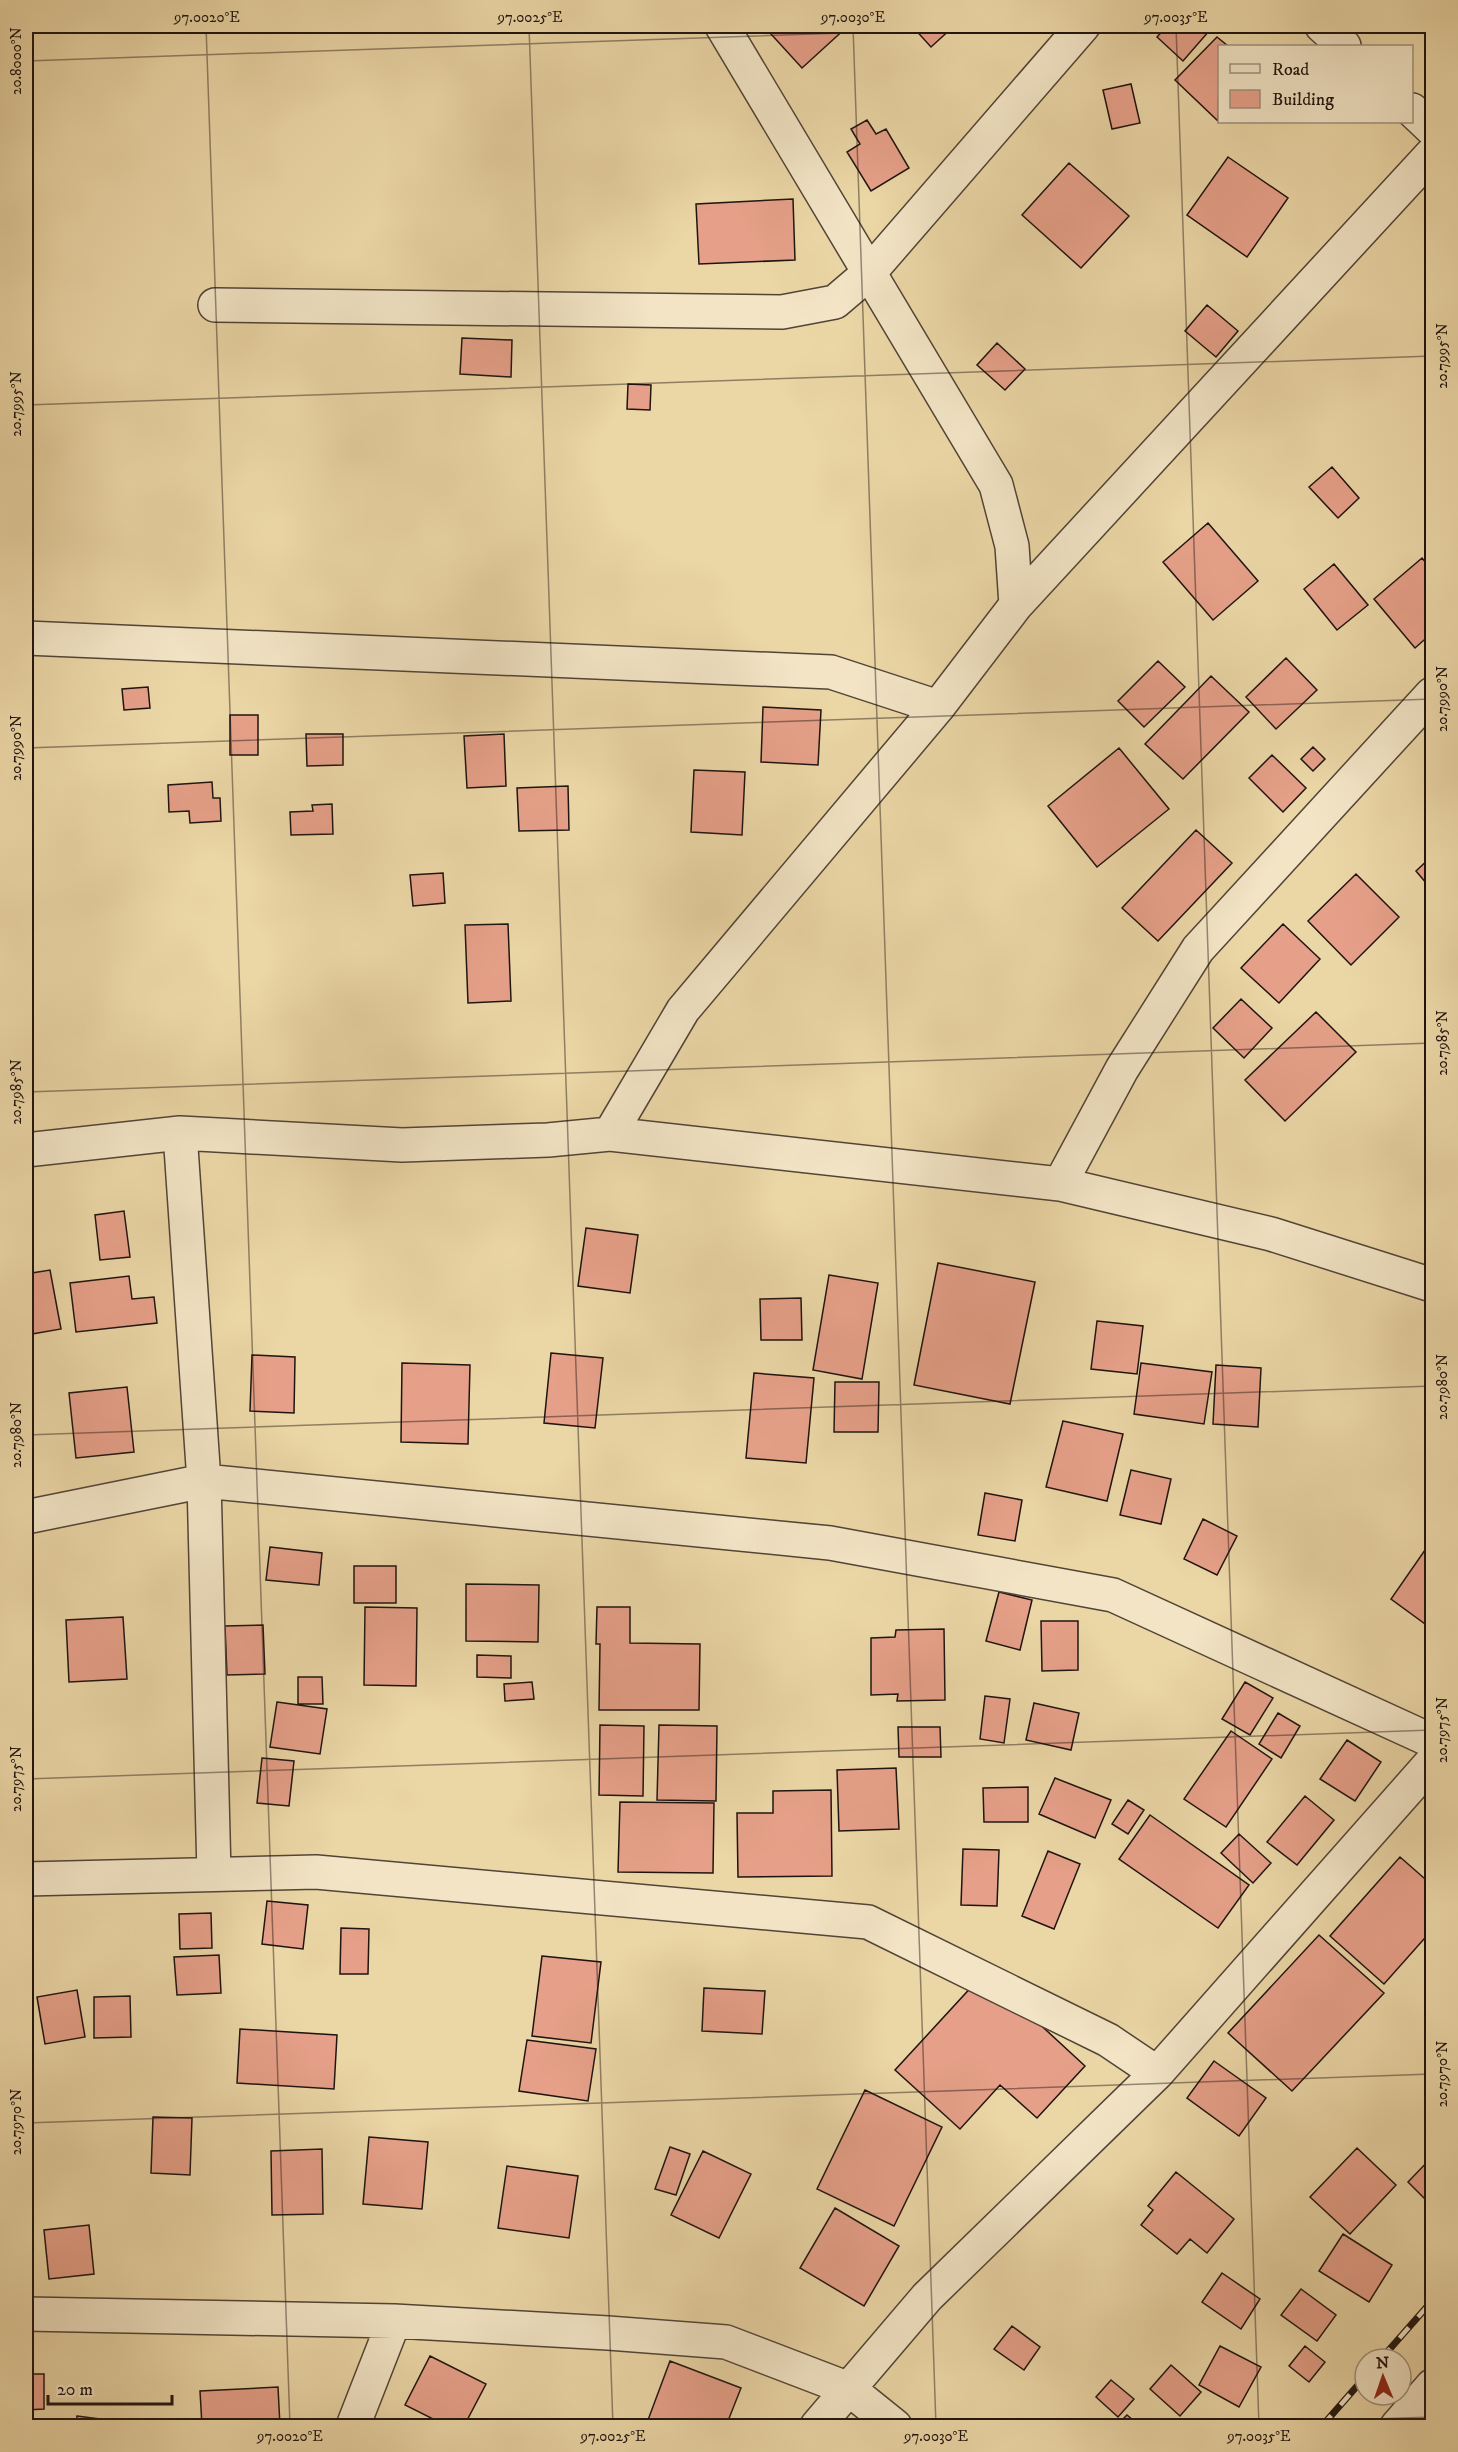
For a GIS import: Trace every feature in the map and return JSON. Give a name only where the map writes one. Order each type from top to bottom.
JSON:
[{"type":"street","points":[[722,26],[996,485],[1012,546],[1016,605]]},
{"type":"street","points":[[215,305],[782,312],[835,302],[869,273],[1083,26]]},
{"type":"street","points":[[1322,26],[1343,45]]},
{"type":"street","points":[[1413,111],[1432,129]]},
{"type":"street","points":[[610,1134],[683,1010],[938,707],[1016,605],[1432,154]]},
{"type":"street","points":[[26,638],[831,672],[938,707]]},
{"type":"street","points":[[1060,1184],[1122,1069],[1198,949],[1432,694]]},
{"type":"street","points":[[26,1150],[180,1133],[402,1145],[548,1140],[610,1134],[1060,1184],[1271,1234],[1432,1284]]},
{"type":"street","points":[[180,1133],[204,1482],[214,1874]]},
{"type":"street","points":[[26,1517],[204,1482],[830,1543],[1113,1595],[1432,1741]]},
{"type":"street","points":[[817,2427],[927,2297],[1157,2073],[1432,1762]]},
{"type":"street","points":[[26,1879],[316,1872],[868,1922],[1108,2040],[1157,2073]]},
{"type":"street","points":[[26,2314],[394,2321],[608,2332],[726,2342],[849,2389],[895,2427]]},
{"type":"street","points":[[353,2427],[394,2321]]},
{"type":"street","points":[[1397,2427],[1432,2386]]},
{"type":"building","points":[[776,26],[848,26],[802,68],[771,34],[778,27]]},
{"type":"building","points":[[912,26],[954,26],[931,47]]},
{"type":"building","points":[[1167,26],[1203,26],[1209,31],[1183,61],[1157,37]]},
{"type":"building","points":[[1217,37],[1227,45],[1218,45],[1218,121],[1175,80]]},
{"type":"building","points":[[1131,84],[1140,123],[1112,129],[1103,90]]},
{"type":"building","points":[[867,120],[876,134],[886,129],[909,168],[871,191],[847,152],[860,144],[851,129]]},
{"type":"building","points":[[1228,157],[1288,198],[1247,257],[1187,215]]},
{"type":"building","points":[[1069,163],[1129,216],[1081,268],[1022,215]]},
{"type":"building","points":[[793,199],[795,260],[699,264],[696,204]]},
{"type":"building","points":[[1207,305],[1238,331],[1216,357],[1185,331]]},
{"type":"building","points":[[462,338],[512,340],[511,377],[460,374]]},
{"type":"building","points":[[997,343],[1025,369],[1005,390],[977,365]]},
{"type":"building","points":[[628,384],[651,385],[650,410],[627,409]]},
{"type":"building","points":[[1332,467],[1359,498],[1338,518],[1309,487]]},
{"type":"building","points":[[1208,523],[1258,581],[1213,620],[1163,562]]},
{"type":"building","points":[[1422,558],[1432,570],[1432,633],[1415,648],[1374,599]]},
{"type":"building","points":[[1334,564],[1368,605],[1337,630],[1304,589]]},
{"type":"building","points":[[1286,658],[1317,690],[1276,729],[1246,697]]},
{"type":"building","points":[[1158,661],[1185,687],[1144,727],[1118,701]]},
{"type":"building","points":[[1211,676],[1249,712],[1183,779],[1145,744]]},
{"type":"building","points":[[148,687],[150,708],[124,710],[122,689]]},
{"type":"building","points":[[763,707],[821,710],[818,765],[761,762]]},
{"type":"building","points":[[230,715],[258,715],[258,755],[230,755]]},
{"type":"building","points":[[306,734],[343,734],[343,765],[307,766]]},
{"type":"building","points":[[504,734],[506,786],[467,788],[464,736]]},
{"type":"building","points":[[1313,747],[1325,759],[1313,771],[1301,759]]},
{"type":"building","points":[[1119,748],[1169,809],[1097,867],[1048,806]]},
{"type":"building","points":[[1272,755],[1306,788],[1283,812],[1249,778]]},
{"type":"building","points":[[694,770],[745,772],[742,835],[691,832]]},
{"type":"building","points":[[212,782],[213,798],[220,798],[221,821],[190,823],[189,811],[169,812],[168,785]]},
{"type":"building","points":[[568,786],[569,830],[519,831],[517,788]]},
{"type":"building","points":[[332,804],[333,834],[291,835],[290,812],[313,811],[312,805]]},
{"type":"building","points":[[1196,830],[1232,863],[1158,941],[1122,908]]},
{"type":"building","points":[[1432,856],[1432,890],[1416,871]]},
{"type":"building","points":[[443,873],[445,903],[413,906],[410,875]]},
{"type":"building","points":[[1356,874],[1399,917],[1351,965],[1308,921]]},
{"type":"building","points":[[508,924],[511,1001],[468,1003],[465,925]]},
{"type":"building","points":[[1283,924],[1320,959],[1279,1003],[1241,968]]},
{"type":"building","points":[[1241,999],[1272,1028],[1244,1058],[1213,1028]]},
{"type":"building","points":[[1316,1012],[1356,1052],[1285,1121],[1245,1080]]},
{"type":"building","points":[[124,1211],[130,1257],[100,1260],[95,1215]]},
{"type":"building","points":[[586,1228],[638,1235],[630,1293],[578,1286]]},
{"type":"building","points":[[938,1263],[1035,1282],[1010,1404],[914,1385]]},
{"type":"building","points":[[50,1270],[61,1329],[26,1335],[26,1274]]},
{"type":"building","points":[[829,1275],[878,1283],[862,1379],[813,1370]]},
{"type":"building","points":[[129,1276],[132,1299],[154,1297],[157,1323],[76,1332],[70,1283]]},
{"type":"building","points":[[801,1298],[802,1340],[761,1340],[760,1299]]},
{"type":"building","points":[[1097,1321],[1143,1326],[1137,1374],[1091,1369]]},
{"type":"building","points":[[551,1353],[603,1358],[595,1428],[544,1423]]},
{"type":"building","points":[[252,1355],[295,1357],[294,1413],[250,1411]]},
{"type":"building","points":[[402,1363],[470,1365],[468,1444],[401,1442]]},
{"type":"building","points":[[1141,1363],[1212,1372],[1204,1424],[1134,1414]]},
{"type":"building","points":[[1216,1365],[1261,1368],[1258,1427],[1213,1424]]},
{"type":"building","points":[[754,1373],[814,1378],[806,1463],[746,1458]]},
{"type":"building","points":[[835,1382],[879,1382],[878,1432],[834,1432]]},
{"type":"building","points":[[127,1387],[134,1452],[76,1458],[69,1393]]},
{"type":"building","points":[[1063,1421],[1123,1434],[1107,1501],[1046,1487]]},
{"type":"building","points":[[1131,1470],[1171,1479],[1161,1524],[1120,1515]]},
{"type":"building","points":[[985,1493],[1022,1500],[1015,1541],[978,1535]]},
{"type":"building","points":[[1203,1519],[1237,1536],[1217,1575],[1184,1559]]},
{"type":"building","points":[[1432,1540],[1432,1629],[1391,1599]]},
{"type":"building","points":[[270,1547],[322,1553],[319,1585],[266,1580]]},
{"type":"building","points":[[354,1566],[396,1566],[396,1603],[354,1603]]},
{"type":"building","points":[[466,1584],[539,1585],[538,1642],[466,1641]]},
{"type":"building","points":[[999,1592],[1032,1600],[1020,1650],[986,1641]]},
{"type":"building","points":[[365,1607],[417,1608],[416,1686],[364,1685]]},
{"type":"building","points":[[597,1607],[630,1607],[630,1643],[700,1644],[699,1710],[599,1710],[600,1644],[596,1644]]},
{"type":"building","points":[[123,1617],[127,1679],[69,1682],[66,1620]]},
{"type":"building","points":[[1041,1621],[1078,1621],[1078,1670],[1042,1671]]},
{"type":"building","points":[[263,1625],[265,1674],[227,1675],[225,1626]]},
{"type":"building","points":[[944,1629],[945,1700],[897,1701],[898,1694],[871,1695],[871,1638],[895,1637],[896,1630]]},
{"type":"building","points":[[477,1655],[511,1656],[511,1678],[477,1677]]},
{"type":"building","points":[[26,1657],[30,1705],[26,1705]]},
{"type":"building","points":[[298,1677],[322,1677],[323,1704],[298,1704]]},
{"type":"building","points":[[532,1682],[534,1699],[505,1701],[504,1684]]},
{"type":"building","points":[[1245,1682],[1273,1698],[1250,1735],[1222,1719]]},
{"type":"building","points":[[985,1696],[1010,1699],[1004,1743],[980,1739]]},
{"type":"building","points":[[277,1702],[327,1709],[320,1754],[270,1747]]},
{"type":"building","points":[[1034,1703],[1079,1713],[1071,1750],[1026,1740]]},
{"type":"building","points":[[1278,1713],[1300,1726],[1281,1758],[1259,1744]]},
{"type":"building","points":[[600,1725],[644,1726],[643,1796],[599,1795]]},
{"type":"building","points":[[659,1725],[717,1726],[716,1801],[657,1800]]},
{"type":"building","points":[[898,1727],[940,1727],[941,1757],[899,1757]]},
{"type":"building","points":[[1231,1731],[1272,1759],[1226,1827],[1184,1799]]},
{"type":"building","points":[[1347,1740],[1381,1762],[1355,1801],[1320,1779]]},
{"type":"building","points":[[262,1758],[294,1761],[289,1806],[257,1803]]},
{"type":"building","points":[[896,1768],[899,1829],[839,1831],[837,1770]]},
{"type":"building","points":[[1055,1778],[1111,1800],[1095,1838],[1039,1814]]},
{"type":"building","points":[[1028,1787],[1028,1822],[984,1822],[983,1788]]},
{"type":"building","points":[[831,1790],[832,1876],[738,1877],[737,1813],[773,1813],[773,1791]]},
{"type":"building","points":[[1305,1796],[1334,1820],[1297,1865],[1267,1842]]},
{"type":"building","points":[[1128,1800],[1144,1810],[1128,1834],[1112,1824]]},
{"type":"building","points":[[620,1802],[714,1803],[713,1873],[618,1872]]},
{"type":"building","points":[[1150,1815],[1249,1885],[1218,1928],[1119,1859]]},
{"type":"building","points":[[1239,1834],[1271,1863],[1253,1883],[1221,1853]]},
{"type":"building","points":[[963,1849],[999,1850],[997,1906],[961,1905]]},
{"type":"building","points":[[1048,1851],[1080,1864],[1054,1929],[1022,1916]]},
{"type":"building","points":[[1400,1857],[1432,1885],[1432,1930],[1384,1984],[1330,1936]]},
{"type":"building","points":[[267,1901],[308,1905],[303,1949],[262,1944]]},
{"type":"building","points":[[211,1913],[212,1948],[180,1949],[179,1914]]},
{"type":"building","points":[[341,1928],[369,1929],[368,1974],[340,1974]]},
{"type":"building","points":[[1319,1935],[1384,1993],[1292,2091],[1228,2033]]},
{"type":"building","points":[[219,1955],[221,1993],[177,1995],[174,1957]]},
{"type":"building","points":[[542,1956],[601,1962],[591,2043],[532,2036]]},
{"type":"building","points":[[976,1982],[1007,1994],[1085,2066],[1037,2118],[1000,2085],[960,2129],[895,2070]]},
{"type":"building","points":[[704,1988],[765,1991],[762,2034],[702,2031]]},
{"type":"building","points":[[77,1990],[85,2037],[45,2044],[37,1997]]},
{"type":"building","points":[[130,1996],[131,2037],[94,2038],[94,1997]]},
{"type":"building","points":[[240,2029],[337,2035],[334,2089],[237,2083]]},
{"type":"building","points":[[527,2040],[596,2049],[588,2101],[519,2091]]},
{"type":"building","points":[[1214,2061],[1266,2098],[1239,2136],[1187,2098]]},
{"type":"building","points":[[865,2090],[942,2127],[894,2226],[817,2189]]},
{"type":"building","points":[[153,2117],[192,2118],[190,2175],[151,2173]]},
{"type":"building","points":[[369,2137],[428,2142],[422,2209],[363,2204]]},
{"type":"building","points":[[670,2147],[690,2154],[676,2195],[655,2189]]},
{"type":"building","points":[[1357,2148],[1396,2185],[1350,2234],[1310,2197]]},
{"type":"building","points":[[322,2149],[323,2214],[272,2215],[271,2151]]},
{"type":"building","points":[[703,2151],[751,2174],[719,2238],[671,2215]]},
{"type":"building","points":[[1432,2157],[1432,2206],[1408,2182]]},
{"type":"building","points":[[507,2166],[578,2176],[569,2238],[498,2228]]},
{"type":"building","points":[[1176,2172],[1234,2219],[1207,2253],[1190,2239],[1177,2254],[1141,2225],[1153,2210],[1148,2206]]},
{"type":"building","points":[[835,2208],[899,2246],[864,2306],[800,2268]]},
{"type":"building","points":[[89,2225],[94,2274],[49,2279],[44,2230]]},
{"type":"building","points":[[1343,2234],[1392,2265],[1369,2302],[1319,2271]]},
{"type":"building","points":[[1222,2273],[1260,2299],[1241,2329],[1202,2302]]},
{"type":"building","points":[[1301,2289],[1336,2315],[1317,2341],[1281,2315]]},
{"type":"building","points":[[1012,2326],[1040,2347],[1024,2370],[994,2349]]},
{"type":"building","points":[[1220,2346],[1261,2367],[1239,2407],[1199,2385]]},
{"type":"building","points":[[1305,2346],[1325,2362],[1309,2382],[1289,2366]]},
{"type":"building","points":[[430,2356],[486,2384],[464,2426],[447,2426],[405,2405]]},
{"type":"building","points":[[670,2361],[741,2388],[726,2426],[666,2426],[648,2420]]},
{"type":"building","points":[[1171,2365],[1201,2392],[1180,2416],[1150,2389]]},
{"type":"building","points":[[26,2374],[44,2374],[44,2409],[26,2410]]},
{"type":"building","points":[[1111,2380],[1134,2399],[1118,2417],[1096,2397]]},
{"type":"building","points":[[278,2387],[280,2426],[202,2426],[200,2391]]},
{"type":"building","points":[[1127,2415],[1140,2426],[1116,2426]]},
{"type":"building","points":[[77,2416],[147,2425],[76,2426]]},
{"type":"railway","points":[[1392,2347],[1432,2301]]},
{"type":"railway","points":[[1322,2426],[1353,2391]]}]
